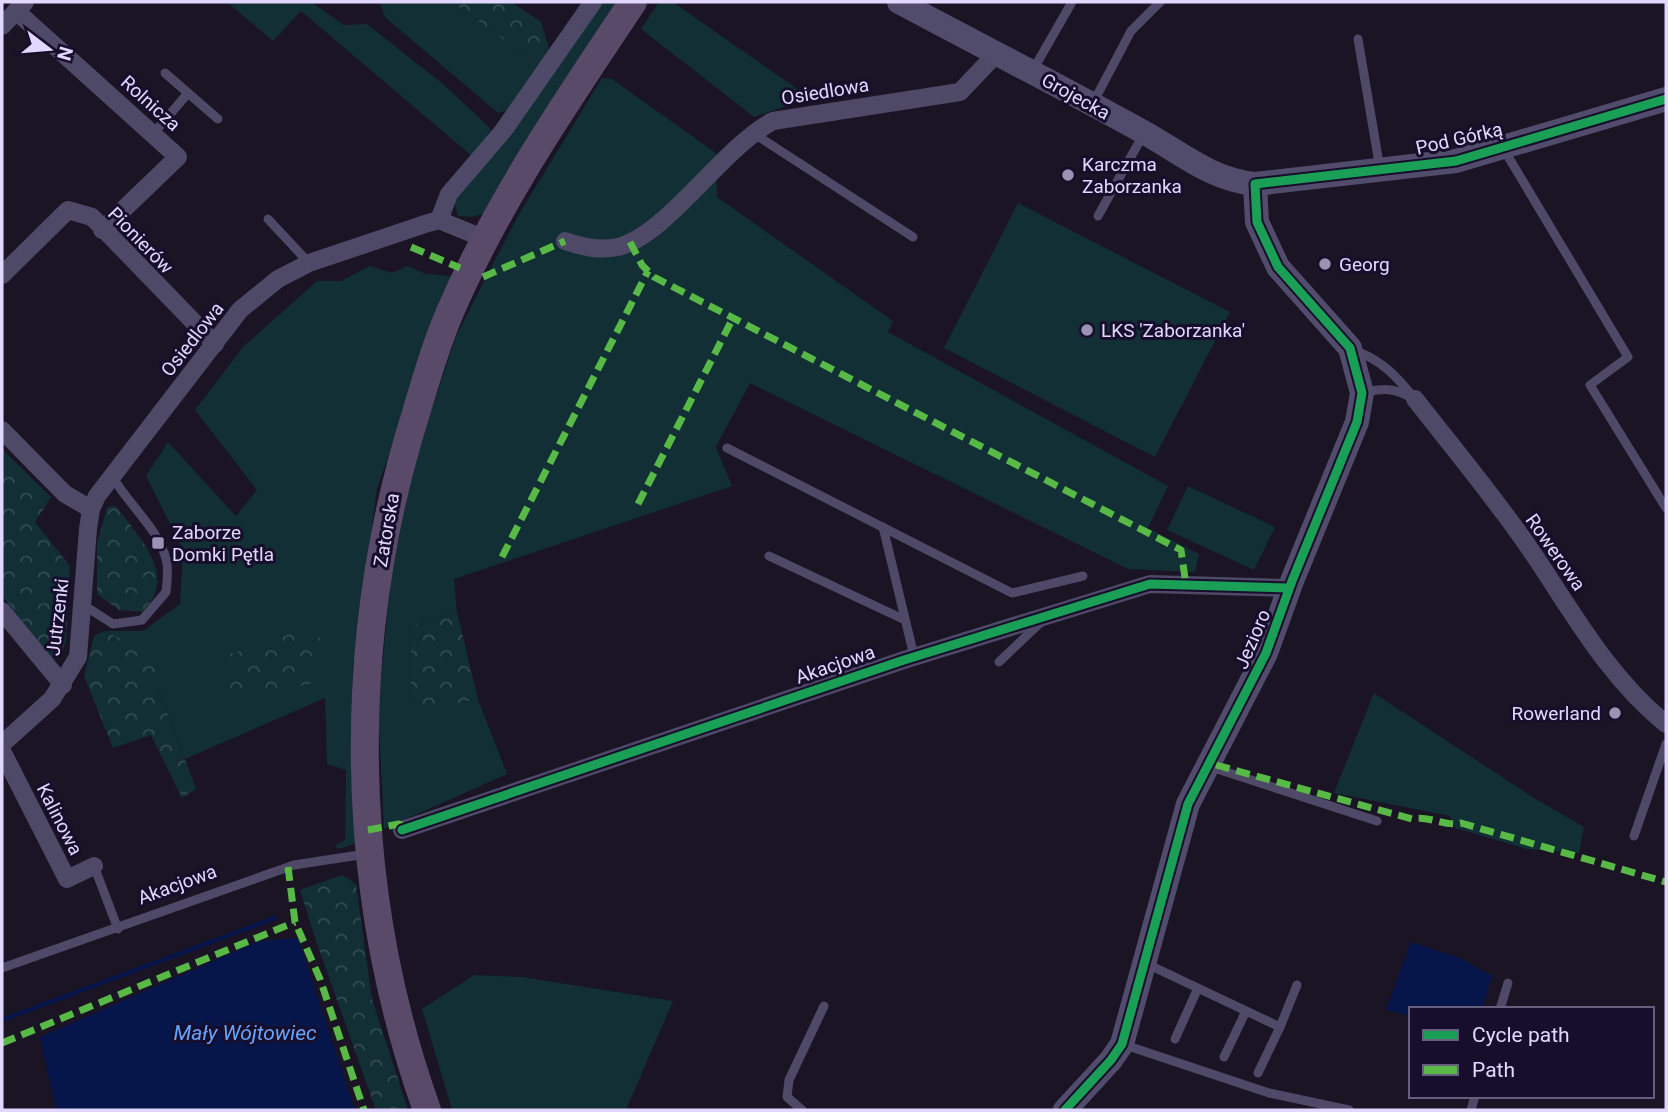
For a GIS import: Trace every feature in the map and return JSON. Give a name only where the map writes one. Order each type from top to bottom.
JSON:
[{"type":"main road","name":"Zatorska","points":[[427,1110],[396,1011],[370,853],[364,723],[371,618],[387,517],[398,464],[449,313],[485,239],[536,147],[633,2]]},
{"type":"street","points":[[485,239],[439,220],[449,194],[503,131],[593,2]]},
{"type":"street","name":"Grojecka","points":[[899,2],[1145,133],[1214,175],[1234,182],[1255,184]]},
{"type":"street","points":[[2,26],[21,6]]},
{"type":"street","name":"Rolnicza","points":[[21,6],[178,157],[102,230]]},
{"type":"street","name":"Osiedlowa","points":[[565,241],[593,250],[631,242],[652,229],[751,132],[773,121],[960,92],[996,54]]},
{"type":"street","name":"Pod Górką","points":[[1255,184],[1456,161],[1666,99]]},
{"type":"street","name":"Jezioro","points":[[1065,1110],[1111,1060],[1122,1044],[1188,804],[1266,653],[1289,588],[1357,422],[1362,393],[1350,348],[1278,267],[1257,222],[1255,184]]},
{"type":"street","name":"Pionierów","points":[[2,275],[68,210],[92,218],[215,344]]},
{"type":"street","name":"Osiedlowa","points":[[91,509],[112,476],[240,310],[278,279],[309,263],[439,220]]},
{"type":"street","name":"Rowerowa","points":[[1415,399],[1523,539],[1608,666],[1647,708],[1666,724]]},
{"type":"street","points":[[2,430],[65,494],[91,509]]},
{"type":"street","name":"Jutrzenki","points":[[2,744],[52,699],[78,657],[91,509]]},
{"type":"street","name":"Akacjowa","points":[[402,830],[914,656],[1150,584],[1289,588]]},
{"type":"street","points":[[2,611],[63,685]]},
{"type":"street","name":"Kalinowa","points":[[2,751],[66,879],[94,866]]},
{"type":"lane","points":[[1032,72],[1072,2]]},
{"type":"lane","points":[[1092,105],[1131,31],[1160,2]]},
{"type":"lane","points":[[1359,39],[1380,171]]},
{"type":"lane","points":[[165,73],[218,119]]},
{"type":"lane","points":[[154,133],[188,93]]},
{"type":"lane","points":[[751,132],[913,237]]},
{"type":"lane","points":[[1098,216],[1145,133]]},
{"type":"lane","points":[[1502,147],[1628,357],[1590,385],[1666,508]]},
{"type":"lane","points":[[268,219],[309,263]]},
{"type":"lane","name":"Rowerowa","points":[[1350,348],[1376,358],[1394,373],[1415,399]]},
{"type":"lane","points":[[1362,393],[1396,389],[1415,399]]},
{"type":"lane","points":[[727,448],[1012,593],[1083,576]]},
{"type":"lane","points":[[81,603],[113,624],[142,620],[166,592],[167,560],[152,531],[112,476]]},
{"type":"lane","points":[[883,527],[914,656]]},
{"type":"lane","points":[[769,556],[905,620]]},
{"type":"lane","points":[[999,662],[1048,615]]},
{"type":"lane","points":[[1634,836],[1666,744]]},
{"type":"lane","points":[[1206,765],[1377,821]]},
{"type":"lane","name":"Akacjowa","points":[[2,968],[294,865],[370,853]]},
{"type":"lane","points":[[94,866],[118,929]]},
{"type":"lane","points":[[1145,962],[1280,1027]]},
{"type":"lane","points":[[1501,1007],[1508,983]]},
{"type":"lane","points":[[1258,1073],[1297,985]]},
{"type":"lane","points":[[1175,1039],[1198,988]]},
{"type":"lane","points":[[803,1110],[787,1097],[789,1080],[824,1006]]},
{"type":"lane","points":[[1224,1057],[1246,1011]]},
{"type":"lane","points":[[1122,1044],[1269,1093],[1349,1110]]},
{"type":"green space","points":[[227,2],[311,2],[344,25],[367,24],[443,84],[491,130],[473,157],[301,11],[273,41]]},
{"type":"green space","points":[[379,2],[452,2],[540,66],[508,110],[498,113],[386,18]]},
{"type":"green space","points":[[452,2],[511,2],[541,22],[549,48],[540,66]]},
{"type":"green space","points":[[599,2],[619,2],[486,213],[471,217],[458,216],[454,202],[508,135]]},
{"type":"green space","points":[[659,2],[673,2],[810,98],[754,117],[641,29]]},
{"type":"green space","points":[[602,78],[612,79],[716,153],[717,197],[893,321],[888,332],[1168,486],[1148,528],[1199,554],[1195,572],[1128,569],[750,383],[716,447],[732,486],[454,579],[457,612],[411,625],[410,712],[478,699],[507,774],[384,829],[378,708],[391,577],[415,460],[455,339],[519,214]]},
{"type":"green space","name":"LKS 'Zaborzanka'","points":[[1018,203],[1230,312],[1155,457],[944,348]]},
{"type":"green space","points":[[370,266],[392,273],[407,266],[426,274],[451,276],[377,489],[353,668],[351,770],[357,843],[339,849],[335,846],[345,840],[346,770],[327,764],[325,698],[185,759],[158,688],[133,644],[104,631],[143,631],[180,604],[183,550],[146,476],[168,442],[236,516],[257,490],[195,410],[243,347],[317,281],[341,281]]},
{"type":"green space","points":[[2,449],[51,497],[35,522],[70,566],[66,642],[60,658],[53,659],[2,596]]},
{"type":"green space","points":[[1188,486],[1275,527],[1254,570],[1167,530]]},
{"type":"green space","points":[[116,506],[152,557],[156,571],[157,584],[153,598],[143,612],[119,610],[97,594],[97,544],[107,507]]},
{"type":"green space","points":[[457,612],[478,699],[410,713],[411,625]]},
{"type":"green space","points":[[312,627],[325,646],[313,683],[233,702],[225,656]]},
{"type":"green space","points":[[104,631],[133,644],[163,672],[158,688],[196,789],[182,798],[151,735],[113,748],[84,676],[94,636]]},
{"type":"green space","points":[[1374,693],[1534,798],[1584,827],[1579,853],[1527,849],[1455,828],[1450,816],[1334,793]]},
{"type":"green space","points":[[342,875],[356,884],[372,999],[408,1110],[376,1110],[300,890]]},
{"type":"green space","points":[[474,975],[522,977],[673,1001],[626,1110],[452,1110],[422,1009]]},
{"type":"water","name":"Mały Wójtowiec","points":[[298,938],[355,1110],[56,1110],[40,1037],[259,941]]},
{"type":"water","points":[[1411,942],[1460,958],[1492,976],[1483,1007],[1409,1007],[1409,1016],[1386,1010]]},
{"type":"waterway","points":[[2,1020],[275,918]]},
{"type":"marked path","points":[[483,277],[565,241]]},
{"type":"marked path","points":[[630,242],[642,265],[654,277],[1181,550],[1186,585]]},
{"type":"marked path","points":[[411,247],[460,268]]},
{"type":"marked path","points":[[502,557],[648,271]]},
{"type":"marked path","points":[[638,504],[733,318]]},
{"type":"marked path","points":[[1216,765],[1412,819],[1461,823],[1666,882]]},
{"type":"marked path","points":[[368,830],[399,824],[407,827]]},
{"type":"marked path","points":[[288,867],[295,922],[320,979],[364,1110]]},
{"type":"marked path","points":[[2,1043],[295,922]]},
{"type":"cycle path","points":[[1065,1110],[1111,1060],[1122,1044],[1188,804],[1266,653],[1292,581],[1357,422],[1362,393],[1350,348],[1278,267],[1257,222],[1255,184],[1456,161],[1666,99]]},
{"type":"cycle path","points":[[402,830],[904,660],[1150,584],[1289,588]]},
{"type":"place","name":"Karczma Zaborzanka","points":[[1068,175]]},
{"type":"place","name":"Georg","points":[[1325,264]]},
{"type":"place","name":"LKS 'Zaborzanka'","points":[[1087,330]]},
{"type":"place","name":"Zaborze Domki Pętla","points":[[158,543]]},
{"type":"place","name":"Rowerland","points":[[1615,713]]}]
